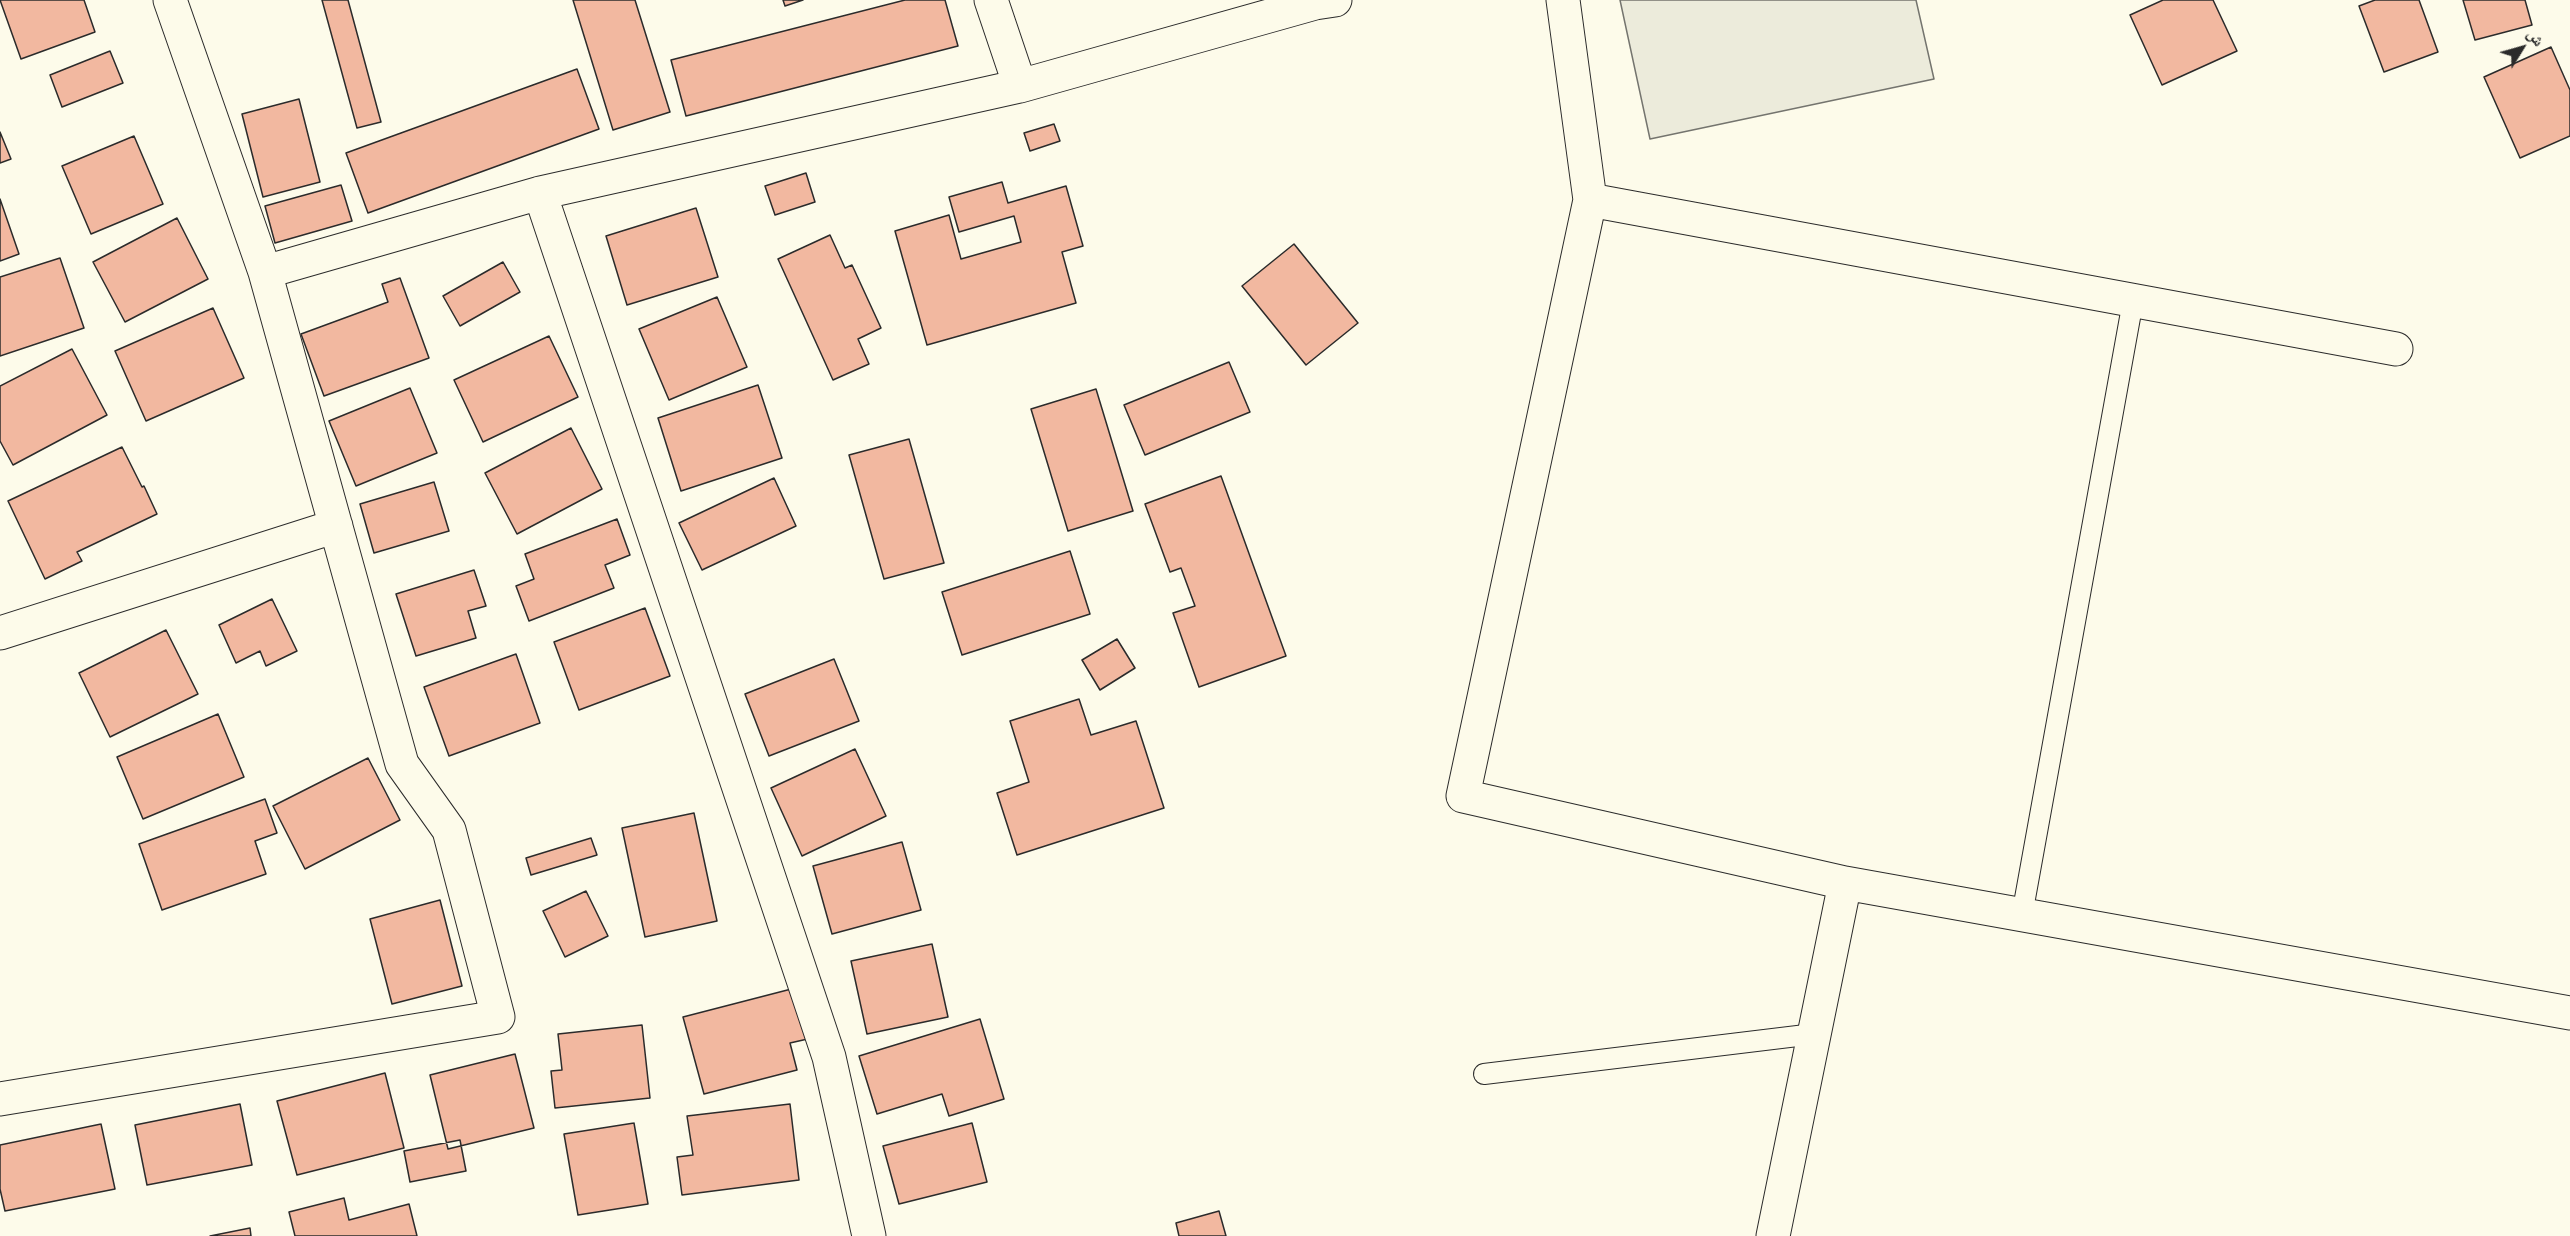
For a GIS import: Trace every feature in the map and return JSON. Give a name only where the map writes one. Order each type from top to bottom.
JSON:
[{"type":"street","points":[[0,1099],[498,1017],[449,830],[402,764],[265,272],[170,0]]},
{"type":"street","points":[[991,0],[1020,86]]},
{"type":"street","points":[[1563,0],[1590,200],[1463,796],[1845,883],[2570,1013]]},
{"type":"street","points":[[265,272],[540,193],[1020,86],[1321,1]]},
{"type":"street","points":[[540,193],[829,1057],[869,1236]]},
{"type":"street","points":[[1590,200],[2396,349]]},
{"type":"street","points":[[0,633],[336,526]]},
{"type":"street","points":[[1773,1236],[1845,883]]},
{"type":"lane","points":[[2022,915],[2133,300]]},
{"type":"lane","points":[[1484,1074],[1814,1034]]},
{"type":"shaded area","points":[[1620,0],[1916,0],[1934,79],[1650,139]]},
{"type":"building","points":[[0,0],[84,0],[95,32],[21,59]]},
{"type":"building","points":[[322,0],[348,0],[381,122],[357,128]]},
{"type":"building","points":[[573,0],[635,0],[670,112],[613,130]]},
{"type":"building","points":[[783,0],[803,0],[785,6]]},
{"type":"building","points":[[905,0],[945,0],[958,46],[686,116],[671,60]]},
{"type":"building","points":[[2163,0],[2213,0],[2237,51],[2162,85],[2130,15]]},
{"type":"building","points":[[2375,0],[2419,0],[2438,52],[2384,72],[2359,6]]},
{"type":"building","points":[[2463,0],[2525,0],[2532,25],[2475,40]]},
{"type":"building","points":[[2551,47],[2570,90],[2570,136],[2520,158],[2484,77]]},
{"type":"building","points":[[110,51],[123,83],[62,107],[50,75]]},
{"type":"building","points":[[577,69],[599,129],[368,213],[346,153]]},
{"type":"building","points":[[299,99],[320,182],[263,197],[242,114]]},
{"type":"building","points":[[1054,124],[1060,141],[1030,151],[1024,133]]},
{"type":"building","points":[[0,132],[11,159],[0,163]]},
{"type":"building","points":[[134,136],[163,204],[91,234],[62,166]]},
{"type":"building","points":[[806,173],[815,202],[775,215],[765,186]]},
{"type":"building","points":[[1002,182],[1008,203],[1066,186],[1083,246],[1062,252],[1076,303],[927,345],[895,231],[949,215],[961,259],[1021,242],[1014,216],[959,232],[949,197]]},
{"type":"building","points":[[341,185],[352,221],[275,243],[265,206]]},
{"type":"building","points":[[0,199],[19,254],[0,261]]},
{"type":"building","points":[[696,208],[718,277],[627,305],[606,236]]},
{"type":"building","points":[[177,218],[208,279],[125,322],[93,262]]},
{"type":"building","points":[[830,235],[845,268],[852,265],[881,328],[858,339],[869,364],[833,380],[778,259]]},
{"type":"building","points":[[1294,244],[1358,323],[1306,365],[1242,286]]},
{"type":"building","points":[[60,258],[84,328],[0,356],[0,277]]},
{"type":"building","points":[[503,262],[520,292],[460,326],[443,296]]},
{"type":"building","points":[[400,278],[429,358],[324,396],[301,334],[388,302],[382,284]]},
{"type":"building","points":[[717,297],[747,367],[669,400],[639,329]]},
{"type":"building","points":[[213,308],[244,378],[146,421],[115,351]]},
{"type":"building","points":[[549,336],[578,397],[483,442],[454,380]]},
{"type":"building","points":[[72,349],[107,415],[13,465],[0,441],[0,386]]},
{"type":"building","points":[[1229,362],[1250,412],[1145,455],[1124,405]]},
{"type":"building","points":[[758,385],[782,458],[681,491],[658,418]]},
{"type":"building","points":[[410,388],[437,453],[356,486],[329,421]]},
{"type":"building","points":[[1096,389],[1133,511],[1068,531],[1031,409]]},
{"type":"building","points":[[571,428],[602,489],[517,534],[485,473]]},
{"type":"building","points":[[909,439],[944,563],[884,579],[849,455]]},
{"type":"building","points":[[122,447],[157,514],[77,552],[82,561],[45,579],[8,501]]},
{"type":"building","points":[[1221,476],[1286,656],[1199,687],[1173,613],[1195,606],[1181,568],[1170,572],[1145,504]]},
{"type":"building","points":[[774,478],[796,526],[702,570],[679,523]]},
{"type":"building","points":[[434,482],[449,531],[374,553],[360,504]]},
{"type":"building","points":[[617,519],[630,555],[605,565],[614,588],[529,621],[516,586],[534,579],[525,554]]},
{"type":"building","points":[[1070,551],[1090,614],[962,655],[942,592]]},
{"type":"building","points":[[474,570],[486,606],[468,611],[476,638],[416,656],[396,594]]},
{"type":"building","points":[[272,599],[297,651],[266,666],[260,651],[236,663],[219,625]]},
{"type":"building","points":[[645,608],[670,676],[579,710],[554,642]]},
{"type":"building","points":[[166,630],[198,694],[110,737],[79,673]]},
{"type":"building","points":[[1117,639],[1135,668],[1100,690],[1082,660]]},
{"type":"building","points":[[516,654],[540,723],[449,756],[424,687]]},
{"type":"building","points":[[834,659],[859,721],[769,756],[745,694]]},
{"type":"building","points":[[1079,699],[1091,735],[1136,721],[1164,808],[1017,855],[997,793],[1029,782],[1010,721]]},
{"type":"building","points":[[218,714],[244,777],[143,819],[117,757]]},
{"type":"building","points":[[855,749],[886,816],[802,856],[771,788]]},
{"type":"building","points":[[368,758],[400,820],[305,869],[273,806]]},
{"type":"building","points":[[265,799],[277,833],[255,841],[266,874],[162,910],[139,844]]},
{"type":"building","points":[[694,813],[717,921],[645,937],[622,828]]},
{"type":"building","points":[[591,838],[597,855],[531,875],[526,858]]},
{"type":"building","points":[[902,842],[921,910],[832,934],[813,866]]},
{"type":"building","points":[[586,891],[608,936],[565,957],[543,911]]},
{"type":"building","points":[[440,900],[462,986],[392,1004],[370,919]]},
{"type":"building","points":[[932,944],[948,1017],[867,1034],[851,961]]},
{"type":"building","points":[[799,987],[812,1038],[790,1043],[797,1070],[704,1094],[683,1017]]},
{"type":"building","points":[[980,1019],[1004,1099],[949,1116],[942,1094],[877,1114],[859,1056]]},
{"type":"building","points":[[642,1025],[650,1098],[555,1108],[551,1071],[562,1070],[558,1034]]},
{"type":"building","points":[[515,1054],[534,1128],[448,1149],[430,1075]]},
{"type":"building","points":[[385,1073],[404,1148],[297,1175],[277,1101]]},
{"type":"building","points":[[240,1104],[252,1165],[147,1185],[135,1125]]},
{"type":"building","points":[[790,1104],[799,1180],[682,1195],[677,1157],[693,1155],[687,1116]]},
{"type":"building","points":[[634,1123],[648,1204],[578,1215],[564,1134]]},
{"type":"building","points":[[972,1123],[987,1182],[899,1204],[883,1146]]},
{"type":"building","points":[[101,1124],[115,1189],[5,1211],[0,1189],[0,1145]]},
{"type":"building","points":[[460,1140],[466,1171],[410,1182],[404,1151]]},
{"type":"building","points":[[344,1198],[349,1220],[409,1204],[417,1236],[295,1236],[289,1212]]},
{"type":"building","points":[[1219,1211],[1226,1236],[1179,1236],[1176,1223]]},
{"type":"building","points":[[250,1228],[251,1236],[210,1236]]}]
